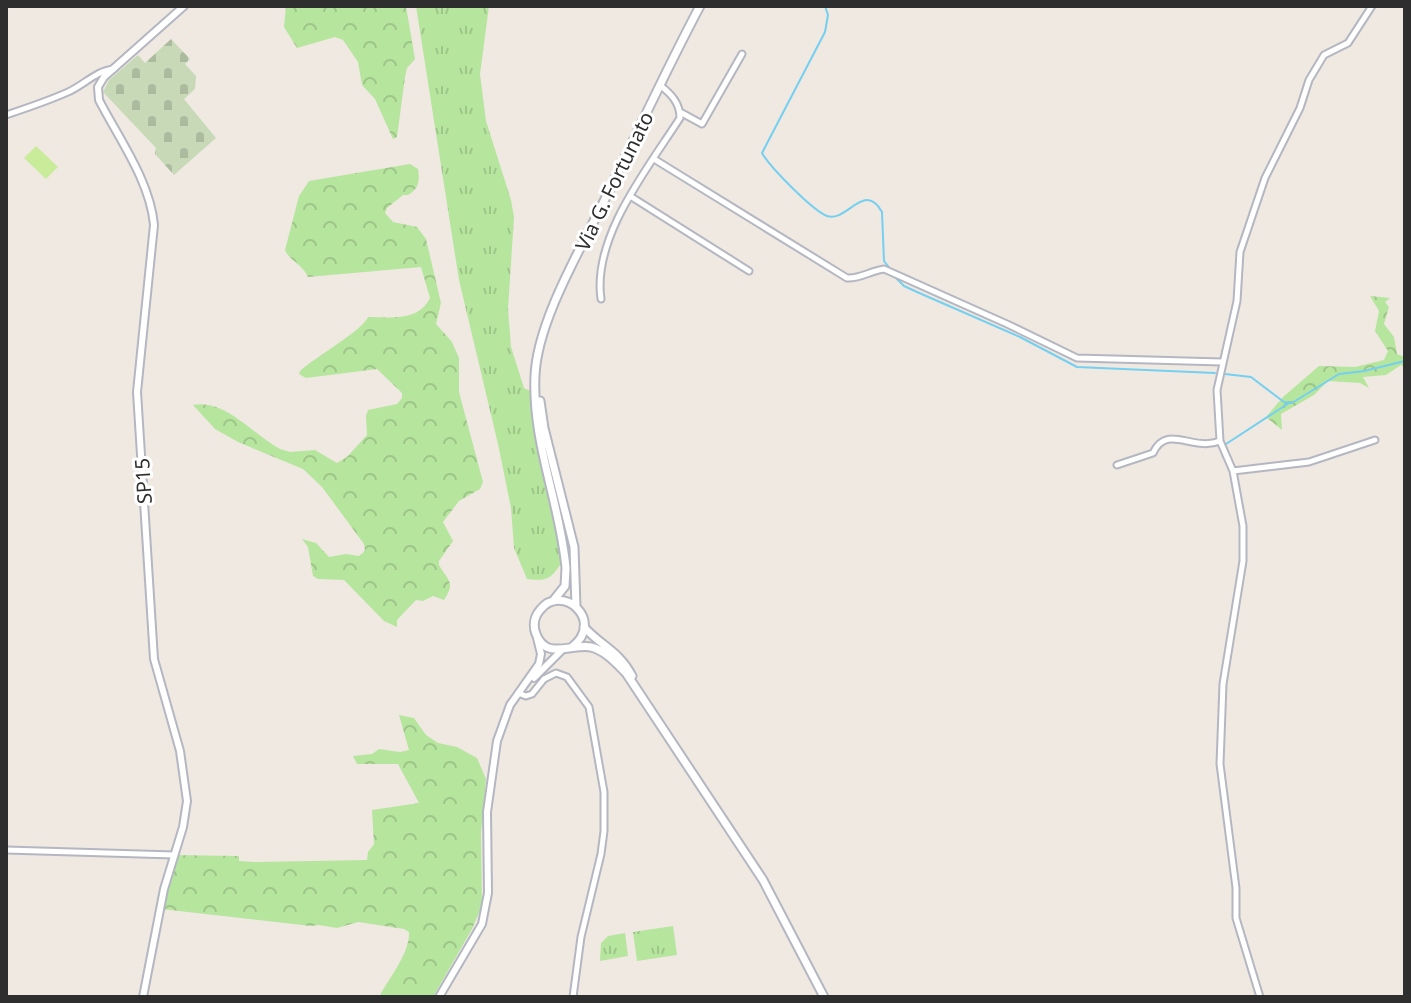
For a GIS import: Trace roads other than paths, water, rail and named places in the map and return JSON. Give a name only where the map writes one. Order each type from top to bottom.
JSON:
[{"type":"main road","name":"Via G. Fortunato","points":[[553,601],[565,586],[566,568],[536,414],[535,377],[542,343],[566,278],[699,6]]},
{"type":"main road","name":"Via G. Fortunato","points":[[542,343],[541,412],[574,547],[576,607]]},
{"type":"main road","points":[[572,647],[582,636],[582,614],[565,601],[553,601],[543,606],[534,624],[537,636],[547,647],[561,651],[572,647],[598,650],[613,660],[638,689]]},
{"type":"main road","points":[[584,627],[621,657],[638,689],[763,880],[824,997]]},
{"type":"street","name":"SP15","points":[[143,997],[164,889],[187,801],[180,751],[154,659],[137,392],[154,225],[150,199],[99,100],[98,87],[104,77],[184,6]]},
{"type":"street","points":[[1260,997],[1236,918],[1236,888],[1220,764],[1223,684],[1243,561],[1243,526],[1233,471],[1220,441],[1217,390],[1237,301],[1240,252],[1265,178],[1300,108],[1309,80],[1324,55],[1348,43],[1372,6]]},
{"type":"street","points":[[680,112],[702,124],[742,54]]},
{"type":"street","points":[[6,115],[68,92],[103,70],[115,68]]},
{"type":"street","points":[[601,299],[598,280],[606,247],[630,196],[680,118],[672,95],[661,86]]},
{"type":"street","points":[[654,159],[847,278],[857,279],[869,271],[887,271],[1077,358],[1222,362]]},
{"type":"street","points":[[630,196],[749,271]]},
{"type":"street","points":[[1117,465],[1153,453],[1161,441],[1169,438],[1202,445],[1220,441]]},
{"type":"street","points":[[1233,471],[1309,462],[1375,440]]},
{"type":"street","points":[[525,685],[541,658],[537,636]]},
{"type":"street","points":[[439,997],[482,924],[488,893],[487,812],[497,741],[510,705],[518,693],[561,651]]},
{"type":"street","points":[[518,693],[526,696],[532,694],[544,679],[556,673],[567,677],[589,707],[600,766],[604,831],[581,937],[573,997]]},
{"type":"street","points":[[6,850],[174,855]]},
{"type":"waterway","points":[[825,6],[828,15],[825,32],[762,153],[792,188],[827,216],[842,214],[862,201],[875,203],[882,212],[884,261],[891,270]]},
{"type":"waterway","points":[[894,276],[904,286],[1020,337],[1077,367],[1215,373]]},
{"type":"waterway","points":[[1225,374],[1251,377],[1284,402],[1292,403],[1339,374],[1405,361]]},
{"type":"waterway","points":[[1226,444],[1289,403]]}]
